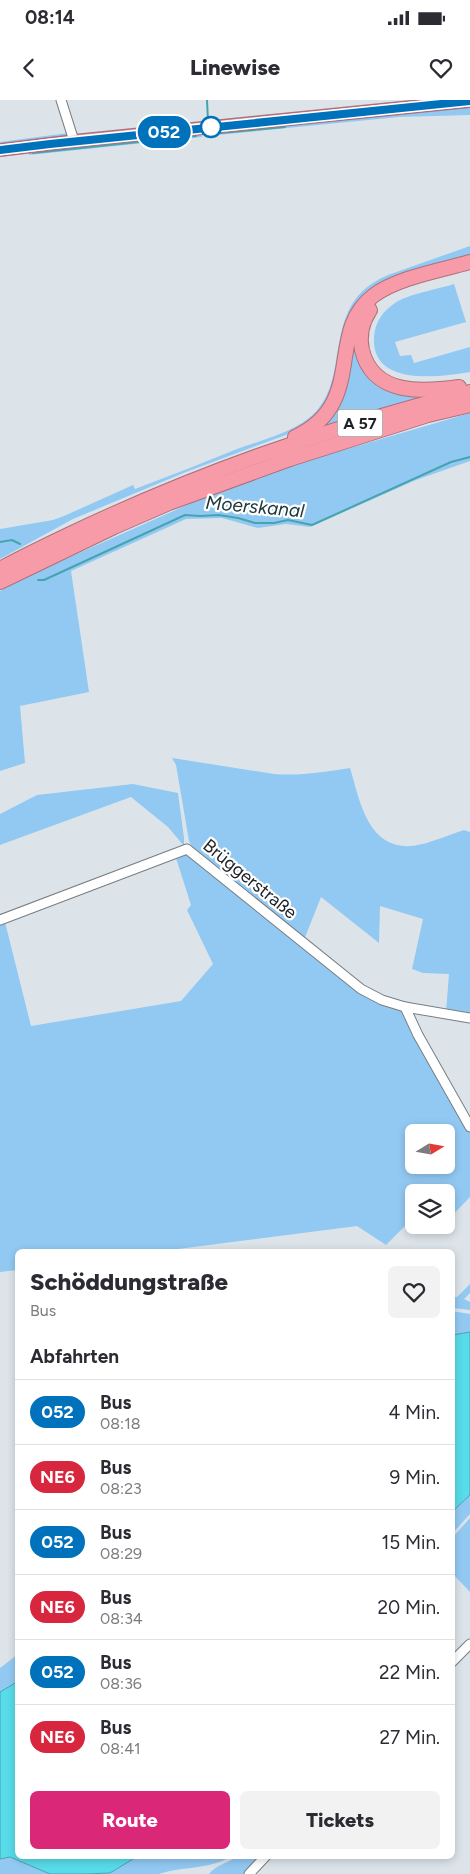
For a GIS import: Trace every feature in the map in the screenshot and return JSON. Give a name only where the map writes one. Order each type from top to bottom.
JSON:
[{"type":"highway","points":[[250,458],[309,429],[326,415],[340,384],[351,330],[365,303],[380,291],[397,283],[470,262]]},
{"type":"highway","points":[[470,266],[410,284],[384,296],[373,306],[366,318],[361,332],[361,341],[364,354],[371,368],[382,379],[393,386],[426,390],[470,385]]},
{"type":"highway","name":"A 57","points":[[0,568],[109,516],[250,458],[354,425],[470,392]]},
{"type":"highway","name":"A 57","points":[[0,582],[114,527],[178,500],[341,442],[428,415],[470,405]]},
{"type":"main road","points":[[0,150],[470,101]]},
{"type":"street","points":[[61,100],[74,141]]},
{"type":"street","name":"Brüggerstraße","points":[[0,920],[187,849],[361,989],[382,1000],[405,1007],[470,1018]]},
{"type":"street","points":[[405,1007],[418,1035],[470,1127]]},
{"type":"street","points":[[455,1659],[470,1644]]},
{"type":"street","points":[[249,1874],[263,1859]]},
{"type":"shaded area","points":[[470,107],[470,115],[399,117],[207,136],[208,132]]},
{"type":"shaded area","points":[[199,132],[202,137],[29,155],[29,150]]},
{"type":"shaded area","points":[[68,133],[65,138],[0,146],[0,142]]},
{"type":"shaded area","points":[[470,246],[470,257],[378,287],[335,385],[319,415],[294,432],[186,472],[73,519],[0,559],[0,529],[53,520],[133,485],[135,489],[281,434],[302,423],[318,409],[327,394],[334,373],[340,337],[348,312],[354,301],[363,291],[374,282],[388,275]]},
{"type":"shaded area","points":[[454,284],[466,322],[395,342],[400,356],[411,355],[414,363],[470,347],[470,372],[442,376],[409,375],[395,371],[383,364],[376,353],[374,337],[376,326],[383,313],[401,300],[415,294]]},
{"type":"shaded area","points":[[395,286],[370,307],[361,323],[359,335],[363,358],[369,369],[388,385],[410,392],[432,391],[441,393],[313,431],[332,410],[337,401],[352,335],[358,320],[366,307],[378,295]]},
{"type":"shaded area","points":[[470,413],[470,461],[416,480],[310,527],[286,524],[258,528],[222,518],[186,519],[71,571],[89,692],[20,706],[25,763],[0,771],[0,591],[34,573],[198,500],[306,461]]},
{"type":"shaded area","points":[[172,758],[274,774],[303,774],[350,768],[366,817],[381,837],[391,843],[411,846],[464,830],[470,832],[470,1016],[446,1012],[449,974],[423,973],[412,969],[423,919],[380,906],[379,943],[321,897],[304,940],[193,849],[189,841],[176,765]]},
{"type":"shaded area","points":[[133,784],[178,793],[184,846],[168,827],[131,797],[0,845],[0,814],[37,795]]},
{"type":"shaded area","points":[[185,853],[359,991],[403,1009],[470,1131],[470,1197],[455,1213],[455,1184],[405,1184],[405,1226],[386,1245],[357,1226],[178,1249],[15,1249],[15,1270],[0,1272],[0,924],[5,922],[31,1026],[181,1001],[213,964],[187,910],[191,905],[175,855]]},
{"type":"shaded area","points":[[470,1284],[470,1293],[464,1299],[470,1302],[470,1310],[455,1308],[455,1297]]},
{"type":"shaded area","points":[[455,1312],[470,1314],[470,1332],[455,1335]]},
{"type":"shaded area","points":[[470,1332],[470,1495],[455,1509],[455,1335]]},
{"type":"shaded area","points":[[470,1495],[470,1514],[455,1531],[455,1509]]},
{"type":"shaded area","points":[[470,1518],[470,1592],[455,1576],[455,1535]]},
{"type":"shaded area","points":[[15,1657],[15,1683],[0,1692],[0,1668]]},
{"type":"shaded area","points":[[15,1683],[15,1859],[133,1859],[110,1873],[50,1874],[10,1857],[0,1859],[0,1692]]},
{"type":"shaded area","points":[[10,1857],[50,1874],[0,1874],[0,1859]]},
{"type":"shaded area","points":[[133,1859],[225,1859],[214,1864],[159,1874],[85,1874],[110,1873]]},
{"type":"shaded area","points":[[233,1859],[259,1859],[245,1874],[209,1874]]},
{"type":"waterway","points":[[207,100],[208,121]]},
{"type":"waterway","points":[[210,134],[285,127]]},
{"type":"waterway","points":[[33,153],[196,136]]},
{"type":"waterway","name":"Moerskanal","points":[[38,580],[44,580],[185,515],[219,515],[255,523],[274,523],[288,520],[312,525],[451,462],[470,457]]},
{"type":"waterway","name":"Moerskanal","points":[[0,542],[12,540],[20,544]]},
{"type":"bus line","name":"052","points":[[0,150],[470,101]]}]
